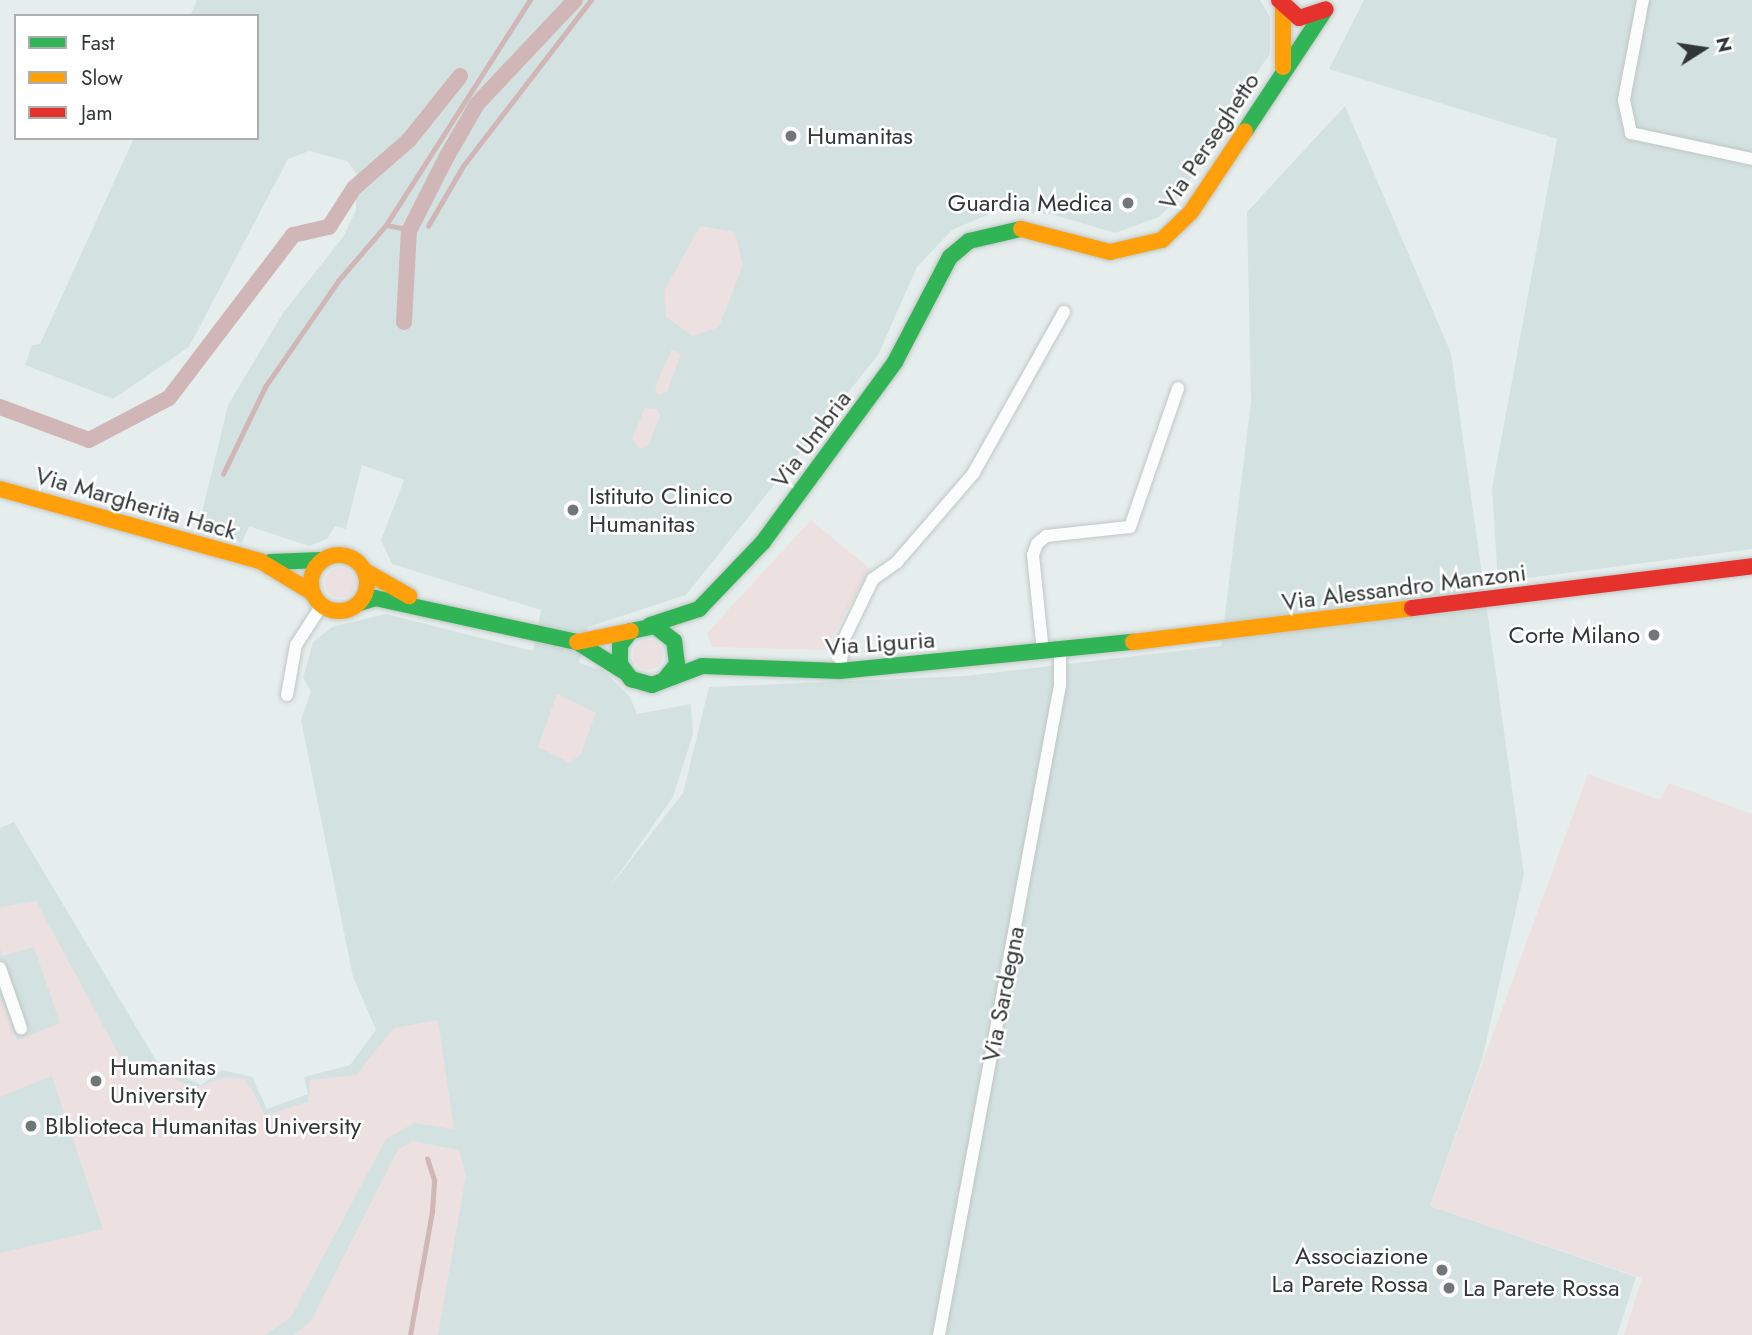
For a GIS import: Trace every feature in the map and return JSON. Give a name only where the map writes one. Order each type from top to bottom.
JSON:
[{"type":"street","points":[[1643,0],[1623,100],[1626,123],[1639,137],[1752,159]]},
{"type":"street","points":[[1281,4],[1299,18],[1328,5]]},
{"type":"street","name":"Via Perseghetto","points":[[1281,4],[1283,71]]},
{"type":"street","name":"Via Perseghetto","points":[[969,241],[1007,228],[1049,233],[1110,252],[1162,240],[1191,212],[1328,5]]},
{"type":"street","name":"Via Umbria","points":[[650,625],[698,609],[763,542],[855,422],[895,362],[939,270],[969,241]]},
{"type":"street","points":[[840,671],[843,641],[873,579],[897,562],[973,474],[1064,312]]},
{"type":"street","points":[[1043,652],[1033,555],[1037,544],[1046,536],[1130,527],[1178,388]]},
{"type":"street","name":"Via Margherita Hack","points":[[0,489],[260,561]]},
{"type":"street","points":[[260,561],[322,560],[346,555],[390,589],[458,613]]},
{"type":"street","points":[[287,695],[296,645],[317,599],[312,575],[322,560]]},
{"type":"street","points":[[260,561],[317,599],[342,611],[375,598],[458,613],[577,642],[645,685],[665,680],[676,646],[698,609]]},
{"type":"street","name":"Via Alessandro Manzoni","points":[[1060,652],[1752,566]]},
{"type":"street","points":[[360,603],[368,587],[365,571]]},
{"type":"street","points":[[577,642],[650,625],[676,646]]},
{"type":"street","points":[[623,671],[619,650],[631,631]]},
{"type":"street","name":"Via Liguria","points":[[676,646],[702,666]]},
{"type":"street","name":"Via Liguria","points":[[665,680],[702,666],[840,671],[1060,652]]},
{"type":"street","name":"Via Sardegna","points":[[939,1335],[1060,685],[1060,652]]},
{"type":"street","points":[[0,968],[21,1028]]},
{"type":"shaded area","points":[[197,0],[1260,0],[1270,17],[1270,54],[1214,133],[1189,181],[1183,180],[1180,196],[1159,217],[1115,233],[1051,214],[996,211],[952,230],[917,267],[878,355],[686,595],[588,627],[579,663],[603,670],[630,697],[637,714],[691,704],[693,734],[673,797],[609,888],[683,793],[709,687],[964,676],[1221,646],[1251,402],[1247,212],[1345,106],[1451,353],[1524,874],[1482,1060],[1430,1206],[1636,1277],[1617,1335],[0,1335],[0,828],[14,822],[160,1067],[201,1085],[222,1070],[252,1077],[267,1109],[308,1094],[304,1077],[350,1065],[376,1030],[353,977],[301,720],[311,691],[303,678],[313,642],[332,627],[386,614],[533,651],[541,610],[392,564],[381,540],[404,480],[362,465],[346,529],[335,526],[327,539],[309,546],[249,526],[242,543],[198,529],[228,405],[283,313],[343,237],[356,210],[356,173],[347,161],[309,151],[288,159],[189,347],[113,399],[25,365],[32,345],[40,344],[133,140],[259,140],[259,14],[191,14]]},
{"type":"shaded area","points":[[1364,0],[1752,0],[1752,549],[1498,582],[1492,488],[1557,139],[1329,69]]},
{"type":"shaded area","points":[[700,226],[735,232],[743,265],[719,327],[693,336],[666,317],[664,291]]},
{"type":"shaded area","points":[[672,349],[681,354],[667,392],[658,395],[655,387]]},
{"type":"shaded area","points":[[645,408],[657,409],[660,416],[649,444],[640,449],[632,438]]},
{"type":"shaded area","points":[[811,520],[870,569],[825,650],[712,647],[707,633]]},
{"type":"shaded area","points":[[340,568],[351,572],[355,583],[351,594],[340,598],[329,594],[325,583],[329,572]]},
{"type":"shaded area","points":[[648,640],[659,644],[663,655],[659,666],[648,670],[637,666],[633,655],[637,644]]},
{"type":"shaded area","points":[[557,694],[596,713],[580,755],[570,763],[538,747]]},
{"type":"shaded area","points":[[1588,774],[1660,800],[1669,783],[1752,814],[1752,1335],[1624,1335],[1642,1278],[1430,1206]]},
{"type":"shaded area","name":"Humanitas University","points":[[36,901],[131,1077],[153,1070],[196,1088],[224,1077],[246,1079],[265,1115],[308,1102],[310,1080],[356,1075],[394,1028],[438,1020],[454,1129],[414,1123],[386,1139],[291,1317],[265,1335],[0,1335],[0,1253],[103,1229],[49,1067],[51,1076],[0,1097],[0,996],[17,1040],[60,1023],[34,947],[2,956],[0,948],[0,907]]},
{"type":"shaded area","points":[[413,1141],[459,1150],[466,1176],[438,1335],[294,1335],[311,1321],[398,1149]]},
{"type":"waterway","points":[[223,474],[265,387],[338,281],[386,225],[530,0]]},
{"type":"waterway","points":[[404,322],[409,231],[446,158],[477,104],[575,0]]},
{"type":"waterway","points":[[428,226],[463,166],[591,0]]},
{"type":"waterway","points":[[0,407],[89,440],[169,398],[293,235],[329,227],[354,188],[409,140],[460,76]]},
{"type":"waterway","points":[[386,225],[402,228]]},
{"type":"waterway","points":[[410,1335],[432,1211],[434,1180],[427,1159]]},
{"type":"traffic: fast","points":[[1245,131],[1325,10]]},
{"type":"traffic: fast","points":[[650,625],[699,609],[763,542],[895,362],[950,257],[969,241],[1021,229]]},
{"type":"traffic: fast","points":[[270,562],[322,560]]},
{"type":"traffic: fast","points":[[360,603],[375,598],[577,642],[623,671]]},
{"type":"traffic: fast","points":[[665,679],[677,664],[674,641],[655,626],[631,631],[620,645],[620,664],[631,679],[652,685],[702,666],[840,671],[1133,642]]},
{"type":"traffic: slow","points":[[1283,8],[1283,67]]},
{"type":"traffic: slow","points":[[1021,229],[1110,252],[1162,240],[1191,212],[1245,131]]},
{"type":"traffic: slow","points":[[0,489],[260,561],[313,593]]},
{"type":"traffic: slow","points":[[333,555],[345,555],[355,559],[363,567],[367,583],[363,599],[355,607],[345,611],[333,611],[323,607],[315,599],[311,589],[311,577],[315,567],[323,559],[333,555]]},
{"type":"traffic: slow","points":[[365,571],[409,596]]},
{"type":"traffic: slow","points":[[1133,642],[1412,608]]},
{"type":"traffic: slow","points":[[577,642],[631,631]]},
{"type":"traffic: jam","points":[[1279,0],[1299,18],[1326,9]]},
{"type":"traffic: jam","points":[[1412,608],[1752,566]]},
{"type":"place","name":"Humanitas","points":[[791,136]]},
{"type":"place","name":"Guardia Medica","points":[[1128,203]]},
{"type":"place","name":"Istituto Clinico Humanitas","points":[[573,510]]},
{"type":"place","name":"Corte Milano","points":[[1654,635]]},
{"type":"place","name":"Humanitas University","points":[[96,1081]]},
{"type":"place","name":"BIblioteca Humanitas University","points":[[31,1126]]},
{"type":"place","name":"Associazione La Parete Rossa","points":[[1442,1270]]},
{"type":"place","name":"La Parete Rossa","points":[[1449,1288]]}]
